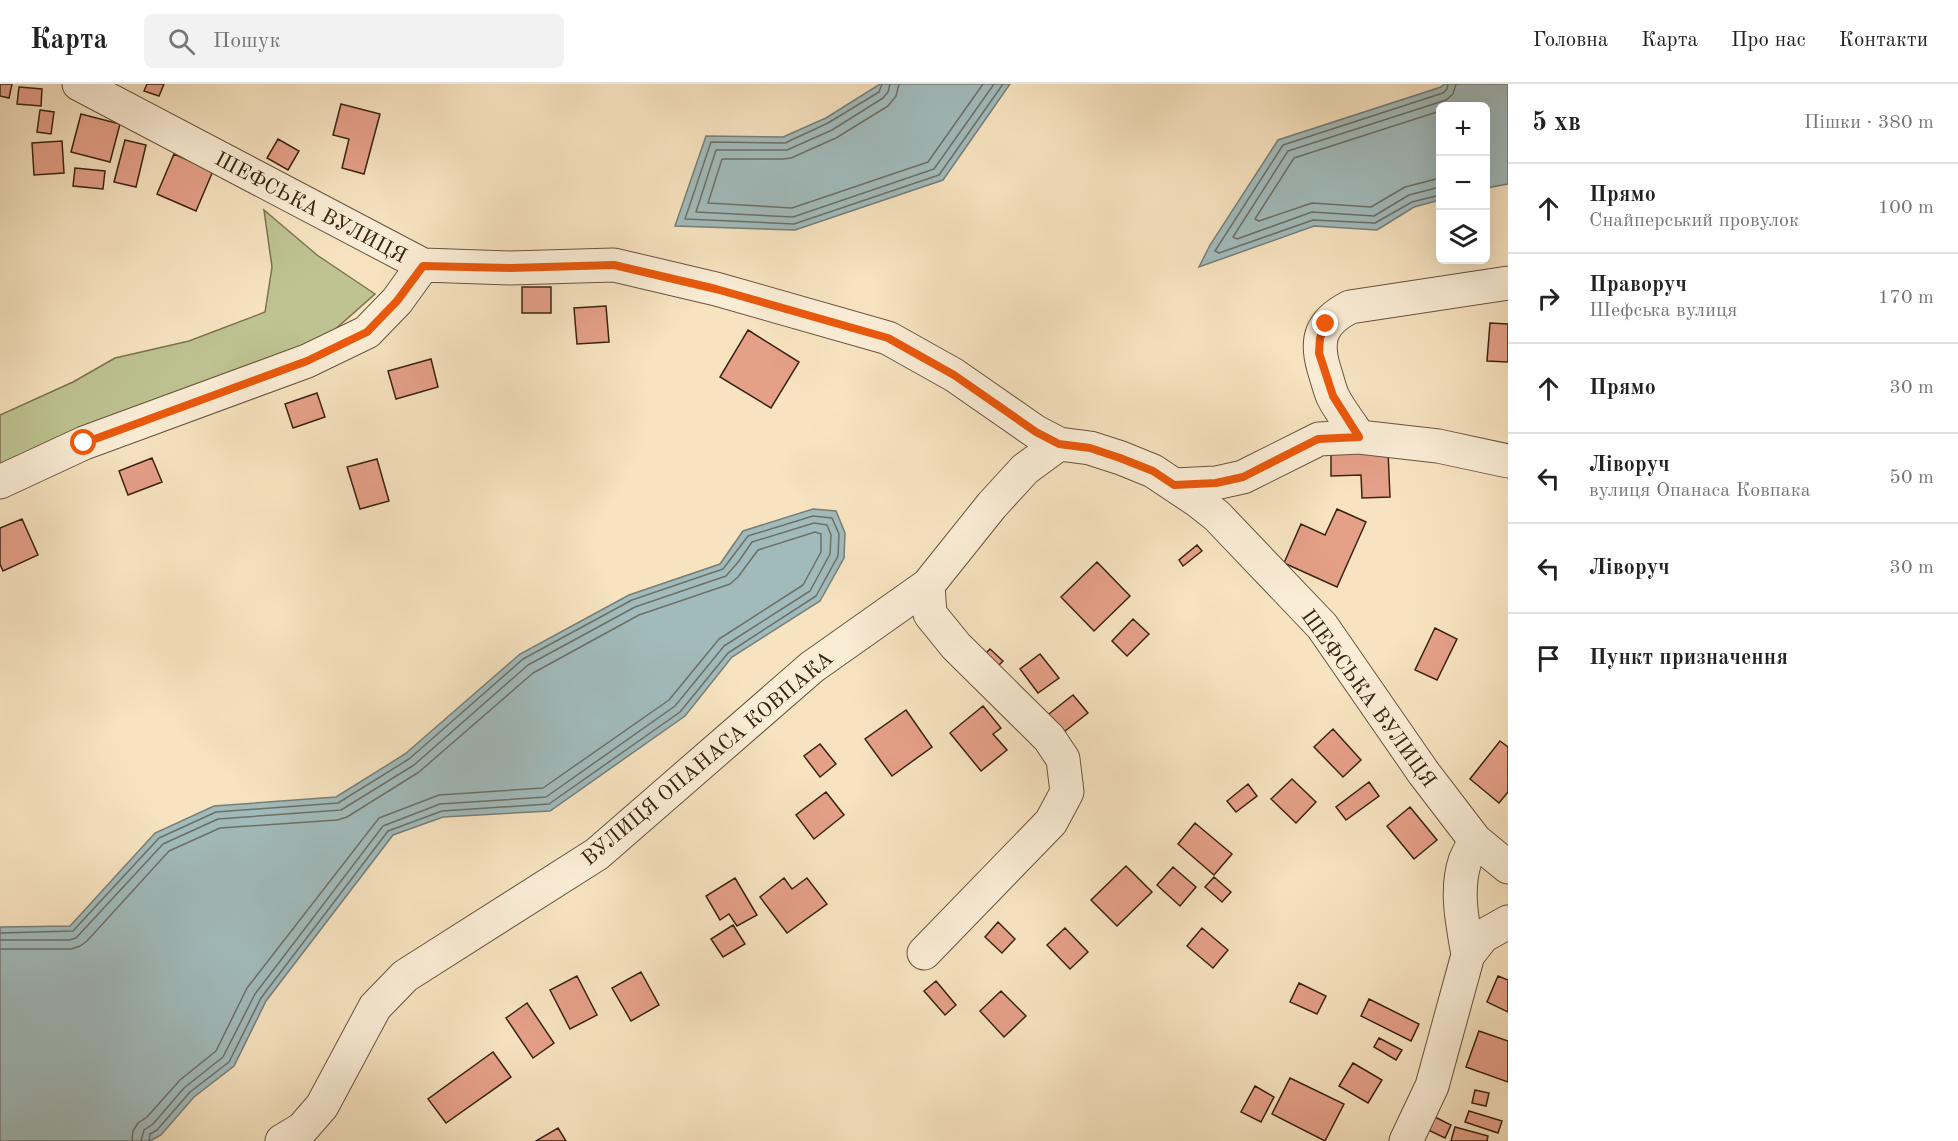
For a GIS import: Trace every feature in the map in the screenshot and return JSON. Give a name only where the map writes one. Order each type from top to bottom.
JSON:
[{"type":"street","name":"ШЕФСЬКА ВУЛИЦЯ","points":[[79,84],[423,266],[510,268],[614,265],[716,289],[888,338],[954,375],[1013,418],[1059,444],[1090,448],[1153,471],[1217,516],[1322,627],[1423,772],[1475,840],[1508,867]]},
{"type":"street","points":[[0,482],[84,443],[307,361],[367,332],[397,301],[423,266]]},
{"type":"street","points":[[1359,437],[1333,396],[1319,353],[1320,338],[1326,324],[1336,314],[1350,307],[1508,283]]},
{"type":"street","points":[[1174,485],[1216,483],[1243,477],[1318,439],[1359,437],[1438,446],[1508,461]]},
{"type":"street","name":"ВУЛИЦЯ ОПАНАСА КОВПАКА","points":[[282,1141],[302,1129],[322,1106],[375,1007],[405,976],[597,854],[812,667],[928,585],[992,504],[1025,469],[1059,444]]},
{"type":"street","points":[[924,953],[1051,822],[1067,792],[1063,759],[1049,738],[956,646],[930,614],[928,585]]},
{"type":"street","points":[[1468,955],[1461,914],[1461,879],[1465,862],[1475,840]]},
{"type":"street","points":[[1406,1141],[1432,1086],[1468,955],[1483,936],[1508,922]]},
{"type":"green space","points":[[264,210],[317,255],[375,294],[323,340],[0,471],[0,415],[73,382],[115,358],[189,341],[265,312],[272,267]]},
{"type":"water","points":[[880,84],[1010,84],[943,180],[795,230],[675,226],[706,136],[783,137],[826,118]]},
{"type":"water","points":[[1444,84],[1508,84],[1508,184],[1490,187],[1490,102],[1436,102],[1436,201],[1414,207],[1377,230],[1314,226],[1199,267],[1210,245],[1278,140],[1441,87]]},
{"type":"water","points":[[813,509],[836,511],[845,533],[844,558],[820,601],[732,657],[685,716],[550,811],[443,817],[393,835],[266,1001],[234,1066],[194,1097],[161,1135],[150,1141],[0,1141],[0,927],[70,926],[155,833],[214,806],[336,797],[405,754],[520,654],[629,595],[720,564],[743,531]]},
{"type":"building","points":[[0,84],[12,84],[9,98],[0,96]]},
{"type":"building","points":[[147,84],[164,84],[159,96],[144,91]]},
{"type":"building","points":[[19,87],[42,89],[41,106],[17,104]]},
{"type":"building","points":[[341,104],[380,114],[364,174],[342,168],[349,139],[333,135]]},
{"type":"building","points":[[40,110],[54,112],[51,134],[37,132]]},
{"type":"building","points":[[81,114],[120,124],[110,162],[71,152]]},
{"type":"building","points":[[278,139],[299,151],[288,170],[267,158]]},
{"type":"building","points":[[125,140],[146,145],[136,187],[114,182]]},
{"type":"building","points":[[62,141],[64,173],[34,175],[32,143]]},
{"type":"building","points":[[174,154],[213,171],[196,211],[157,194]]},
{"type":"building","points":[[75,168],[105,171],[103,189],[73,186]]},
{"type":"building","points":[[522,287],[551,287],[551,313],[522,313]]},
{"type":"building","points":[[606,306],[609,342],[577,344],[574,308]]},
{"type":"building","points":[[1490,323],[1508,324],[1508,362],[1487,361]]},
{"type":"building","points":[[748,330],[799,362],[771,408],[720,377]]},
{"type":"building","points":[[431,359],[438,387],[396,399],[388,371]]},
{"type":"building","points":[[317,393],[325,417],[293,428],[285,404]]},
{"type":"building","points":[[1388,451],[1390,497],[1362,498],[1361,475],[1331,476],[1331,453]]},
{"type":"building","points":[[152,458],[162,482],[128,495],[119,471]]},
{"type":"building","points":[[377,459],[389,501],[360,509],[347,467]]},
{"type":"building","points":[[1337,509],[1366,522],[1337,587],[1284,563],[1301,524],[1325,535]]},
{"type":"building","points":[[22,519],[38,555],[3,571],[0,564],[0,528]]},
{"type":"building","points":[[1197,545],[1202,551],[1183,566],[1179,560]]},
{"type":"building","points":[[1097,562],[1130,596],[1094,631],[1061,597]]},
{"type":"building","points":[[1133,619],[1149,634],[1127,656],[1112,641]]},
{"type":"building","points":[[1435,628],[1457,639],[1437,680],[1415,670]]},
{"type":"building","points":[[990,649],[1003,661],[997,667],[984,655]]},
{"type":"building","points":[[1040,654],[1059,678],[1038,693],[1020,669]]},
{"type":"building","points":[[1073,695],[1088,713],[1060,735],[1045,717]]},
{"type":"building","points":[[983,706],[1001,728],[993,734],[1007,750],[981,771],[950,733]]},
{"type":"building","points":[[906,710],[932,747],[892,776],[865,739]]},
{"type":"building","points":[[1333,729],[1361,760],[1343,777],[1314,747]]},
{"type":"building","points":[[1500,741],[1508,747],[1508,792],[1499,803],[1470,779]]},
{"type":"building","points":[[820,744],[836,764],[820,777],[804,756]]},
{"type":"building","points":[[1292,779],[1316,802],[1296,823],[1271,799]]},
{"type":"building","points":[[1369,782],[1379,796],[1346,820],[1336,807]]},
{"type":"building","points":[[1248,784],[1257,796],[1236,812],[1227,801]]},
{"type":"building","points":[[826,792],[844,815],[814,839],[796,815]]},
{"type":"building","points":[[1410,807],[1437,840],[1414,859],[1387,826]]},
{"type":"building","points":[[1195,823],[1232,854],[1214,875],[1178,844]]},
{"type":"building","points":[[1126,866],[1152,892],[1117,926],[1091,900]]},
{"type":"building","points":[[1173,867],[1196,887],[1180,906],[1157,885]]},
{"type":"building","points":[[1214,877],[1231,892],[1222,902],[1205,887]]},
{"type":"building","points":[[735,878],[757,915],[737,926],[729,914],[720,920],[706,896]]},
{"type":"building","points":[[784,878],[792,889],[807,878],[827,904],[787,933],[760,897]]},
{"type":"building","points":[[998,922],[1015,939],[1002,953],[985,937]]},
{"type":"building","points":[[733,925],[745,944],[723,957],[711,939]]},
{"type":"building","points":[[1065,928],[1088,952],[1070,969],[1047,945]]},
{"type":"building","points":[[1202,928],[1228,950],[1213,968],[1187,946]]},
{"type":"building","points":[[641,972],[659,1005],[631,1021],[612,988]]},
{"type":"building","points":[[577,976],[597,1015],[570,1029],[550,990]]},
{"type":"building","points":[[1498,976],[1508,980],[1508,1012],[1487,1002]]},
{"type":"building","points":[[936,981],[956,1005],[945,1015],[924,991]]},
{"type":"building","points":[[1299,983],[1326,996],[1317,1014],[1290,1002]]},
{"type":"building","points":[[1001,991],[1026,1016],[1004,1037],[980,1011]]},
{"type":"building","points":[[1369,999],[1419,1024],[1411,1041],[1361,1016]]},
{"type":"building","points":[[527,1003],[554,1043],[533,1058],[506,1018]]},
{"type":"building","points":[[1479,1031],[1508,1041],[1508,1082],[1466,1067]]},
{"type":"building","points":[[1379,1038],[1402,1050],[1396,1060],[1374,1047]]},
{"type":"building","points":[[493,1052],[511,1077],[446,1123],[428,1099]]},
{"type":"building","points":[[1353,1063],[1382,1080],[1368,1103],[1339,1086]]},
{"type":"building","points":[[1290,1078],[1344,1104],[1325,1141],[1272,1114]]},
{"type":"building","points":[[1255,1086],[1274,1097],[1261,1122],[1241,1112]]},
{"type":"building","points":[[1475,1090],[1489,1093],[1486,1106],[1472,1103]]},
{"type":"building","points":[[1469,1111],[1502,1121],[1498,1133],[1465,1122]]},
{"type":"building","points":[[1433,1116],[1451,1125],[1445,1138],[1426,1129]]},
{"type":"building","points":[[1455,1127],[1488,1136],[1487,1141],[1451,1141]]},
{"type":"building","points":[[558,1128],[566,1141],[536,1141]]},
{"type":"route","points":[[84,443],[307,361],[367,332],[397,301],[423,266],[510,268],[614,265],[716,289],[888,338],[954,375],[1013,418],[1059,444],[1090,448],[1120,458],[1153,471],[1174,485],[1216,483],[1243,477],[1318,439],[1359,437],[1333,396],[1319,353],[1320,338],[1326,324]]}]
